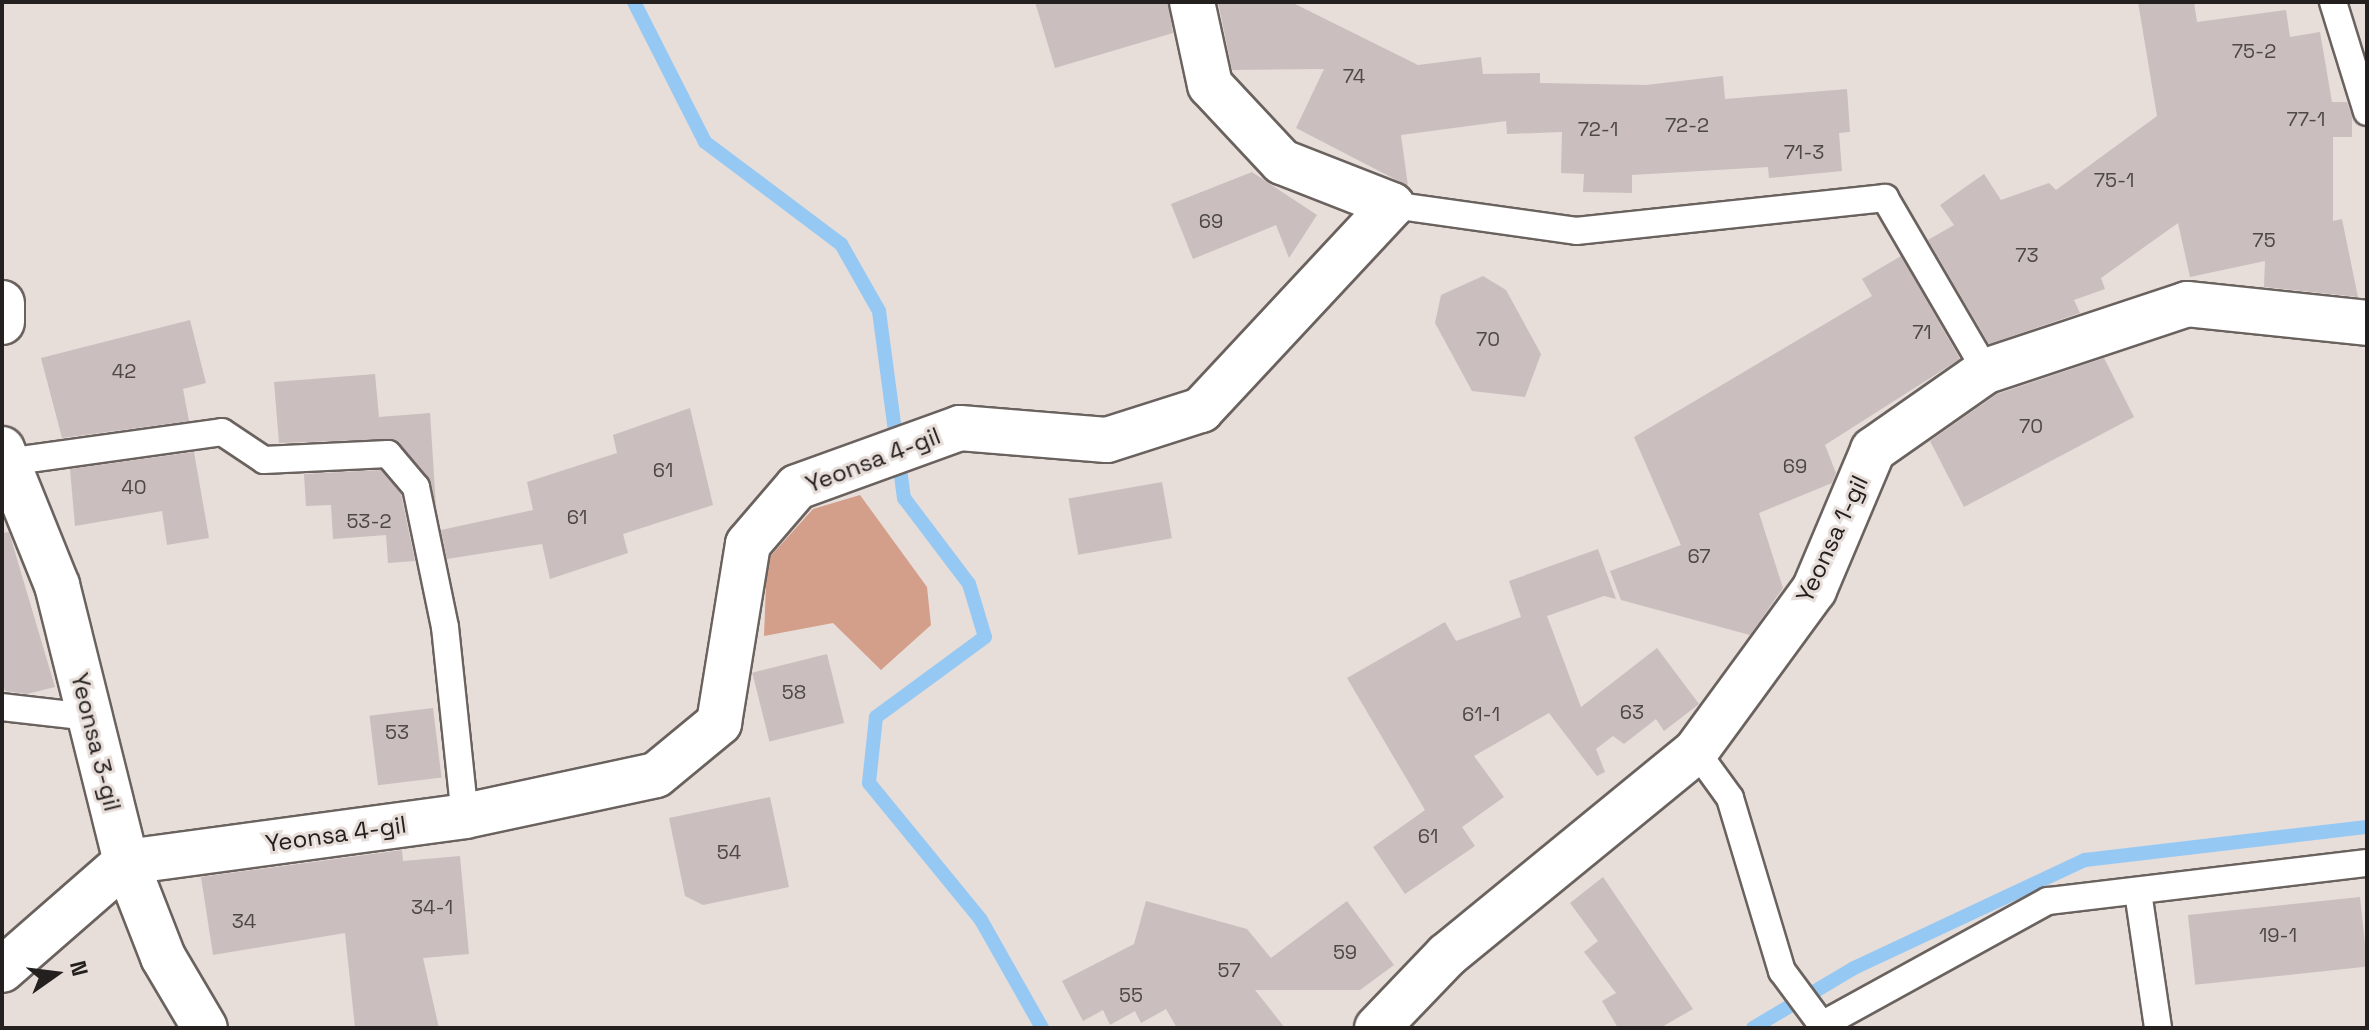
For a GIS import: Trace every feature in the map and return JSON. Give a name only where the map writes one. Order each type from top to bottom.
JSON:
[{"type":"street","points":[[1192,2],[1210,85],[1282,162],[1392,205]]},
{"type":"street","name":"Yeonsa 4-gil","points":[[126,862],[465,816],[656,775],[719,723],[748,544],[797,487],[960,428],[1107,440],[1201,410],[1392,205]]},
{"type":"street","points":[[2,303],[2,322]]},
{"type":"street","name":"Yeonsa 1-gil","points":[[1377,1028],[1447,955],[1696,751],[1814,590],[1873,450],[1986,371],[2187,304],[2367,323]]},
{"type":"street","name":"Yeonsa 3-gil","points":[[5,456],[57,585],[126,862],[163,957],[205,1028]]},
{"type":"street","points":[[2,970],[126,862]]},
{"type":"lane","points":[[2333,2],[2367,112]]},
{"type":"lane","points":[[1392,205],[1576,231],[1885,198],[1986,371]]},
{"type":"lane","points":[[5,456],[222,432],[264,460],[388,454],[416,487],[445,627],[465,816]]},
{"type":"lane","points":[[2,707],[90,717]]},
{"type":"lane","points":[[1696,751],[1730,798],[1782,971],[1822,1025],[2048,901],[2367,863]]},
{"type":"lane","points":[[2138,892],[2158,1028]]},
{"type":"shaded area","points":[[860,495],[927,587],[931,625],[881,670],[833,623],[764,636],[767,560],[813,509]]},
{"type":"building","points":[[1035,2],[1168,2],[1173,33],[1055,68]]},
{"type":"building","points":[[1218,2],[1291,2],[1418,65],[1481,57],[1483,74],[1540,73],[1540,83],[1646,85],[1723,76],[1725,99],[1847,89],[1850,132],[1839,133],[1842,171],[1769,178],[1768,167],[1632,175],[1632,193],[1583,192],[1584,174],[1561,173],[1562,132],[1507,134],[1506,121],[1401,135],[1408,186],[1296,128],[1324,69],[1232,70]]},
{"type":"building","points":[[2138,2],[2194,2],[2197,22],[2286,10],[2290,37],[2320,32],[2332,102],[2347,102],[2352,116],[2352,137],[2333,137],[2333,221],[2342,219],[2358,297],[2264,287],[2265,261],[2190,277],[2178,223],[2101,278],[2105,289],[2074,300],[2080,313],[1989,344],[1928,240],[1954,225],[1940,205],[1984,174],[2001,200],[2049,183],[2056,190],[2157,116]]},
{"type":"building","points":[[1252,172],[1317,215],[1289,258],[1276,225],[1193,259],[1171,204]]},
{"type":"building","points":[[1901,256],[1960,359],[1825,445],[1836,473],[1832,483],[1759,513],[1783,588],[1750,635],[1621,600],[1610,571],[1681,545],[1634,437],[1872,296],[1862,279]]},
{"type":"building","points":[[1483,276],[1506,290],[1541,354],[1525,397],[1472,391],[1435,323],[1441,295]]},
{"type":"building","points":[[190,320],[206,383],[183,389],[189,421],[62,438],[41,358]]},
{"type":"building","points":[[2104,358],[2134,417],[1964,507],[1930,441],[1997,394]]},
{"type":"building","points":[[375,374],[379,417],[430,413],[436,506],[428,477],[394,439],[279,443],[274,382]]},
{"type":"building","points":[[690,408],[713,505],[623,534],[628,553],[550,579],[542,544],[447,559],[441,530],[533,510],[527,482],[617,453],[613,435]]},
{"type":"building","points":[[194,452],[209,538],[167,545],[162,511],[75,526],[70,469]]},
{"type":"building","points":[[381,470],[401,494],[415,561],[388,563],[386,535],[333,539],[331,505],[306,506],[304,474]]},
{"type":"building","points":[[1162,482],[1172,538],[1078,555],[1068,498]]},
{"type":"building","points":[[9,532],[55,687],[27,694],[5,691],[2,679],[2,533]]},
{"type":"building","points":[[1598,549],[1616,599],[1604,596],[1547,616],[1581,707],[1657,648],[1699,704],[1664,731],[1656,719],[1624,744],[1613,736],[1596,749],[1605,772],[1597,776],[1549,713],[1474,756],[1504,797],[1462,827],[1475,846],[1405,894],[1373,847],[1425,810],[1347,678],[1445,622],[1456,641],[1521,617],[1509,581]]},
{"type":"building","points":[[827,654],[844,723],[769,742],[752,673]]},
{"type":"building","points":[[433,708],[442,777],[378,785],[369,716]]},
{"type":"building","points":[[770,797],[789,887],[703,905],[685,896],[669,818]]},
{"type":"building","points":[[402,850],[403,861],[460,856],[469,954],[423,958],[439,1028],[355,1028],[345,933],[213,955],[201,877]]},
{"type":"building","points":[[1603,877],[1693,1009],[1660,1028],[1618,1028],[1602,1001],[1616,993],[1584,952],[1598,941],[1570,903]]},
{"type":"building","points":[[2360,897],[2367,967],[2195,985],[2188,915]]},
{"type":"building","points":[[1146,901],[1247,929],[1271,958],[1347,901],[1394,965],[1360,990],[1255,990],[1285,1028],[1177,1028],[1166,1009],[1141,1023],[1135,1011],[1110,1025],[1103,1010],[1083,1021],[1062,981],[1134,944]]},
{"type":"waterway","points":[[634,2],[705,142],[841,244],[879,311],[904,498],[969,584],[985,637],[876,717],[869,783],[981,920],[1042,1028]]},
{"type":"waterway","points":[[1753,1028],[1854,968],[2085,860],[2367,827]]}]
